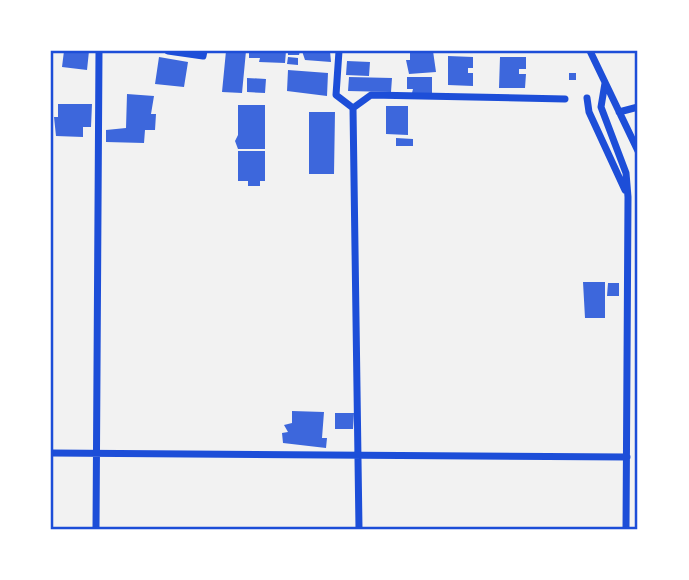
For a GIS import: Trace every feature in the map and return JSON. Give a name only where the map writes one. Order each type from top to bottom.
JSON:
[{"type":"street","points":[[96,529],[99,51]]},
{"type":"street","points":[[168,51],[204,56],[204,51]]},
{"type":"street","points":[[339,51],[336,95],[352,108],[360,457],[359,529]]},
{"type":"street","points":[[590,51],[638,151]]},
{"type":"street","points":[[605,83],[601,107],[626,173],[628,197],[626,529]]},
{"type":"street","points":[[352,108],[370,95],[565,99]]},
{"type":"street","points":[[587,98],[589,112],[628,197]]},
{"type":"street","points":[[619,112],[637,107]]},
{"type":"street","points":[[51,453],[626,457]]},
{"type":"building","points":[[64,51],[89,51],[87,70],[62,67]]},
{"type":"building","points":[[226,51],[246,51],[242,93],[222,92]]},
{"type":"building","points":[[249,51],[286,51],[285,63],[259,62],[260,58],[249,58]]},
{"type":"building","points":[[288,51],[300,51],[299,55],[288,55]]},
{"type":"building","points":[[302,51],[330,51],[331,62],[305,60]]},
{"type":"building","points":[[410,51],[433,51],[436,72],[409,74],[406,60],[410,60]]},
{"type":"building","points":[[448,56],[473,57],[473,68],[468,68],[468,73],[473,73],[473,86],[448,85]]},
{"type":"building","points":[[159,57],[188,62],[184,87],[155,84]]},
{"type":"building","points":[[288,57],[298,58],[298,65],[287,64]]},
{"type":"building","points":[[500,57],[526,57],[526,69],[519,69],[519,74],[526,74],[525,88],[499,88]]},
{"type":"building","points":[[347,61],[370,62],[369,76],[346,75]]},
{"type":"building","points":[[288,70],[328,73],[327,96],[287,91]]},
{"type":"building","points":[[569,73],[576,73],[576,80],[569,80]]},
{"type":"building","points":[[349,77],[392,78],[391,92],[348,91]]},
{"type":"building","points":[[407,77],[432,77],[432,93],[412,93],[413,89],[407,89]]},
{"type":"building","points":[[247,78],[266,79],[265,93],[247,92]]},
{"type":"building","points":[[127,94],[154,96],[151,114],[156,114],[155,130],[145,130],[144,143],[106,142],[106,130],[126,128]]},
{"type":"building","points":[[58,104],[92,104],[91,127],[83,127],[83,137],[56,136],[54,117],[58,117]]},
{"type":"building","points":[[238,105],[265,105],[265,149],[238,149],[235,141],[238,135]]},
{"type":"building","points":[[386,106],[408,106],[408,135],[386,134]]},
{"type":"building","points":[[309,112],[335,112],[334,174],[309,174]]},
{"type":"building","points":[[396,138],[413,139],[413,146],[396,146]]},
{"type":"building","points":[[238,151],[265,151],[265,181],[260,181],[260,186],[248,186],[248,181],[238,181]]},
{"type":"building","points":[[583,282],[605,282],[605,318],[585,318]]},
{"type":"building","points":[[608,283],[619,283],[619,296],[607,296]]},
{"type":"building","points":[[292,411],[324,412],[322,438],[327,438],[326,448],[283,443],[282,433],[288,432],[284,425],[292,423]]},
{"type":"building","points":[[335,413],[354,413],[353,429],[335,429]]},
{"type":"building","points":[[638,510],[638,529],[636,529]]}]
